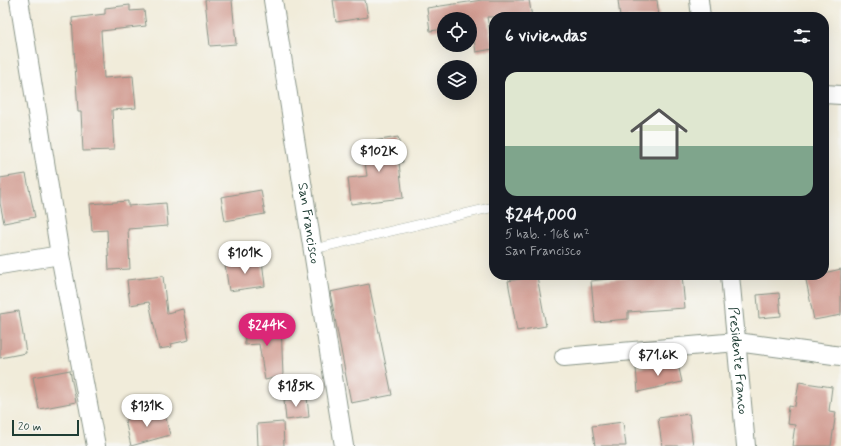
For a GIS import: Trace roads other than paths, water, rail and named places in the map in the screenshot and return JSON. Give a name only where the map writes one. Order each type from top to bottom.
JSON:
[{"type":"street","points":[[19,0],[60,255],[96,446]]},
{"type":"street","name":"San Francisco","points":[[273,0],[314,249],[344,446]]},
{"type":"street","points":[[698,0],[700,12]]},
{"type":"street","points":[[829,94],[841,95]]},
{"type":"street","points":[[0,265],[60,255]]},
{"type":"street","name":"Presidente Franco","points":[[731,280],[746,446]]},
{"type":"street","points":[[564,357],[737,342],[841,356]]},
{"type":"lane","points":[[314,249],[489,208]]}]
